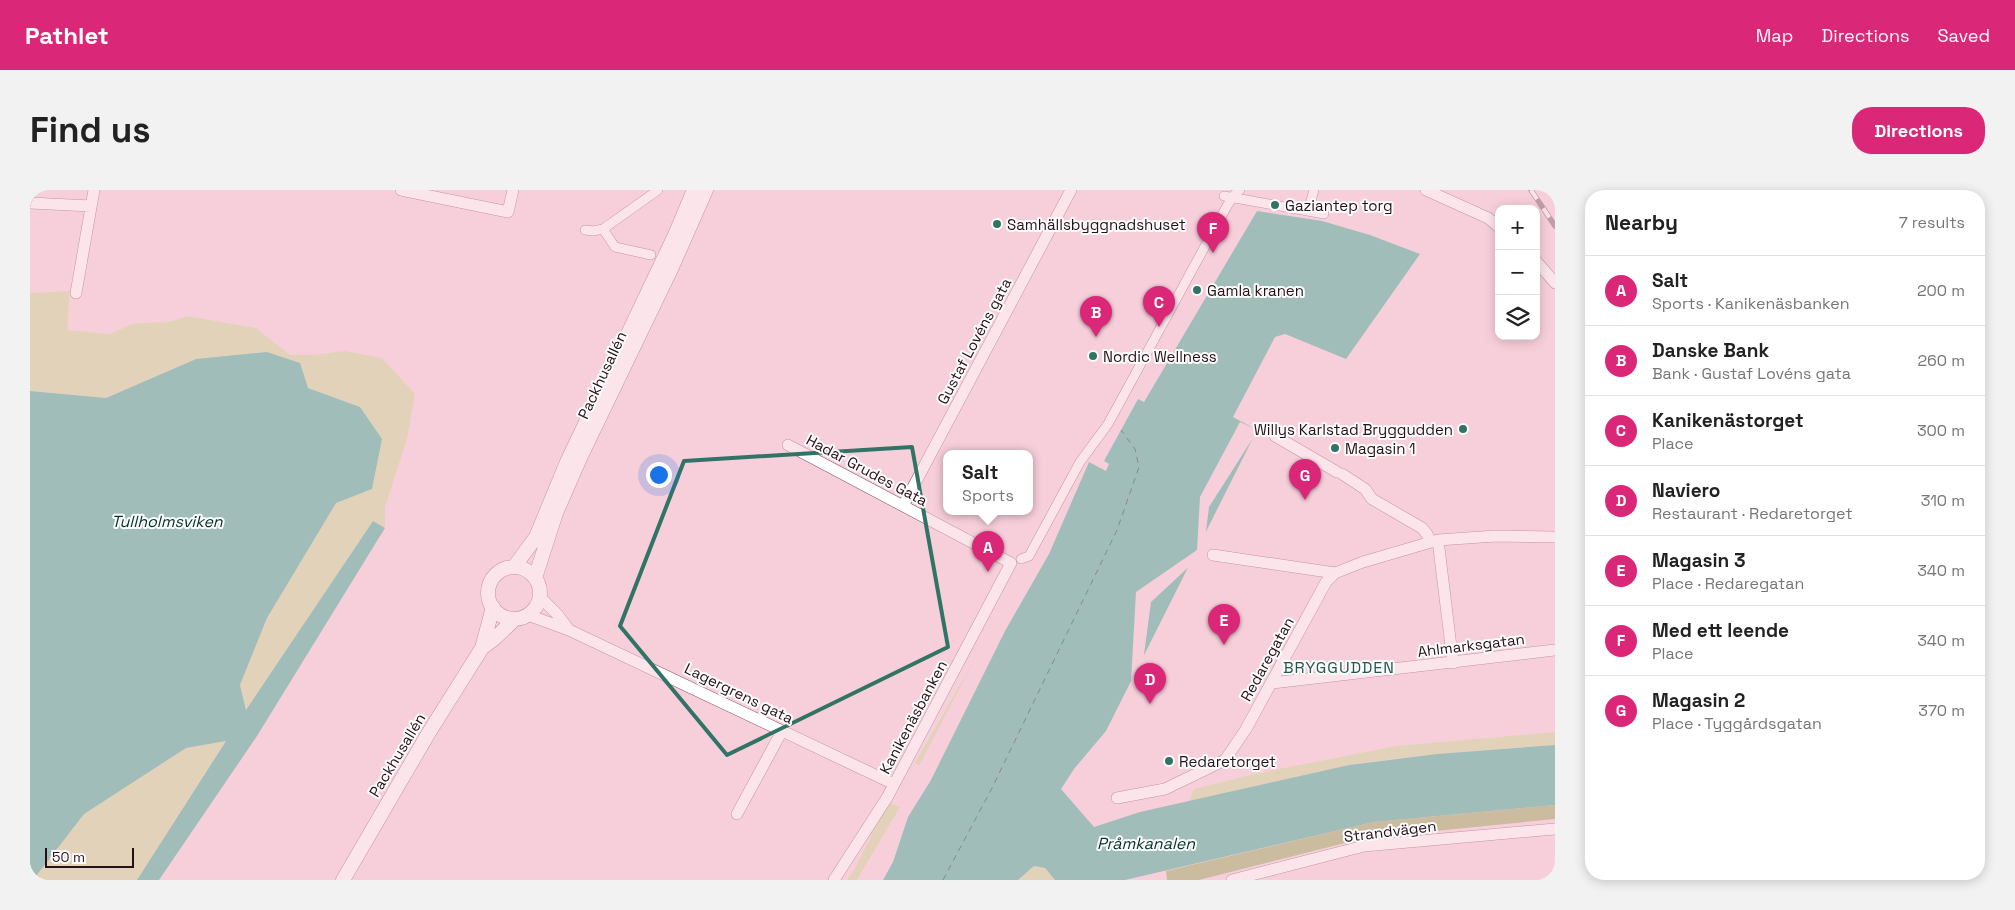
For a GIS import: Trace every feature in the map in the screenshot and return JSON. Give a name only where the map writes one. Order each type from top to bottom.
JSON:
[{"type":"street","points":[[76,293],[94,190]]},
{"type":"street","points":[[401,190],[508,212],[513,190]]},
{"type":"street","points":[[584,230],[603,229],[658,190]]},
{"type":"street","name":"Packhusallén","points":[[514,567],[536,537],[567,462],[675,235],[694,190]]},
{"type":"street","name":"Packhusallén","points":[[534,578],[556,513],[581,456],[672,267],[706,190]]},
{"type":"street","name":"Gustaf Lovéns gata","points":[[903,506],[1071,190]]},
{"type":"street","points":[[1016,561],[1029,556],[1080,462],[1108,424],[1228,197],[1240,190]]},
{"type":"street","points":[[1308,211],[1314,190]]},
{"type":"street","points":[[1426,190],[1488,218],[1495,224]]},
{"type":"street","points":[[1228,197],[1324,214]]},
{"type":"street","points":[[30,203],[91,206]]},
{"type":"street","points":[[603,229],[615,247],[651,255]]},
{"type":"street","points":[[1540,266],[1555,284]]},
{"type":"street","points":[[1275,436],[1365,489],[1372,499],[1422,528],[1434,541],[1454,662]]},
{"type":"street","name":"Hadar Grudes Gata","points":[[788,445],[903,506],[1016,561]]},
{"type":"street","points":[[1213,555],[1335,573],[1362,562],[1434,541],[1496,536],[1555,536]]},
{"type":"street","name":"Kanikenäsbanken","points":[[834,880],[870,827],[1016,561]]},
{"type":"street","points":[[514,567],[522,569],[534,578],[538,583],[538,603],[521,617],[502,616],[493,607],[488,596],[490,582],[500,572],[514,567]]},
{"type":"street","name":"Redaregatan","points":[[1117,798],[1165,789],[1225,760],[1246,729],[1326,582],[1335,573]]},
{"type":"street","name":"Lagergrens gata","points":[[539,596],[558,614],[569,630]]},
{"type":"street","name":"Packhusallén","points":[[343,880],[428,734],[482,648],[493,607]]},
{"type":"street","name":"Packhusallén","points":[[482,648],[521,617]]},
{"type":"street","name":"Lagergrens gata","points":[[521,617],[569,630],[894,784]]},
{"type":"street","name":"Ahlmarksgatan","points":[[1272,683],[1555,650]]},
{"type":"street","points":[[737,814],[782,731]]},
{"type":"street","name":"Strandvägen","points":[[1232,880],[1364,846],[1555,829]]},
{"type":"highlighted area","points":[[912,447],[948,647],[727,755],[620,626],[684,461]]},
{"type":"shaded area","points":[[70,291],[67,330],[110,334],[132,324],[173,321],[187,316],[256,328],[290,355],[345,351],[382,358],[415,394],[407,439],[385,507],[385,528],[373,521],[246,710],[240,685],[267,618],[336,502],[372,489],[360,407],[307,388],[196,359],[106,398],[30,391],[30,293]]},
{"type":"shaded area","points":[[976,657],[919,766],[915,763]]},
{"type":"shaded area","points":[[1555,732],[1555,745],[1437,754],[1349,765],[1189,802],[1194,789],[1259,773],[1396,746]]},
{"type":"shaded area","points":[[226,741],[137,880],[33,880],[83,814],[186,748]]},
{"type":"shaded area","points":[[888,802],[900,807],[857,880],[847,880],[854,870]]},
{"type":"shaded area","points":[[1555,805],[1555,819],[1365,838],[1199,880],[1167,880],[1166,871],[1374,822]]},
{"type":"shaded area","points":[[1034,866],[1045,868],[1055,880],[1018,880]]},
{"type":"water","name":"Pråmkanalen","points":[[1257,211],[1322,221],[1370,235],[1420,254],[1346,359],[1285,334],[1275,337],[1233,417],[1257,430],[1106,731],[1074,769],[1061,789],[1094,827],[1140,812],[1349,765],[1437,754],[1555,745],[1555,805],[1374,822],[1125,880],[1055,880],[1045,868],[1034,866],[1018,880],[883,880],[893,862],[908,817],[931,780],[1005,631],[1049,554],[1089,462],[1106,471],[1109,464],[1104,461],[1138,399],[1144,402]]},
{"type":"water","name":"Tullholmsviken","points":[[267,352],[300,363],[308,388],[360,407],[382,439],[372,489],[336,503],[267,618],[240,685],[246,710],[373,521],[385,528],[257,736],[159,880],[137,880],[226,741],[186,748],[84,814],[33,880],[30,880],[30,391],[106,398],[196,359]]},
{"type":"pier","points":[[1240,422],[1260,431],[1256,439],[1253,438],[1209,507],[1205,539],[1194,562],[1151,602],[1143,662],[1138,667],[1131,681],[1136,592],[1197,550],[1200,497]]},
{"type":"ferry route","points":[[943,880],[992,788],[1117,530],[1139,467],[1135,449],[1121,430]]},
{"type":"railway","points":[[1531,190],[1555,226]]},
{"type":"place","name":"Gaziantep torg","points":[[1275,205]]},
{"type":"place","name":"Samhällsbyggnadshuset","points":[[997,224]]},
{"type":"place","name":"Med ett leende","points":[[1213,253]]},
{"type":"place","name":"Gamla kranen","points":[[1197,290]]},
{"type":"place","name":"Kanikenästorget","points":[[1159,327]]},
{"type":"place","name":"Danske Bank","points":[[1096,337]]},
{"type":"place","name":"Nordic Wellness","points":[[1093,356]]},
{"type":"place","name":"Willys Karlstad Bryggudden","points":[[1463,429]]},
{"type":"place","name":"Magasin 1","points":[[1335,448]]},
{"type":"place","name":"Magasin 2","points":[[1305,500]]},
{"type":"place","name":"Salt","points":[[988,572]]},
{"type":"place","name":"Magasin 3","points":[[1224,645]]},
{"type":"place","name":"Naviero","points":[[1150,704]]},
{"type":"place","name":"Redaretorget","points":[[1169,761]]},
{"type":"district","name":"BRYGGUDDEN","points":[[1339,667]]}]
